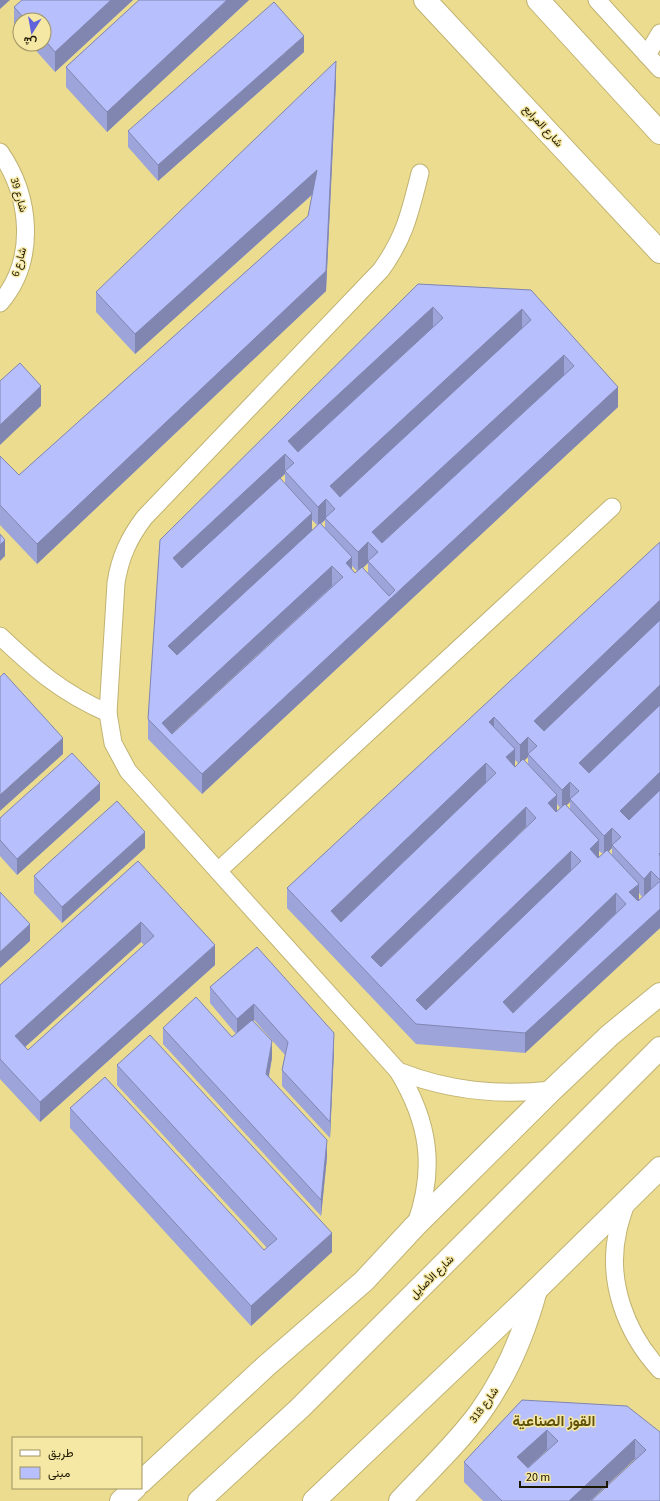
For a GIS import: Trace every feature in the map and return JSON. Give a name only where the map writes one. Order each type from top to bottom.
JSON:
[{"type":"main road","name":"شارع المرابع","points":[[425,0],[660,252]]},
{"type":"main road","points":[[538,0],[660,134]]},
{"type":"main road","points":[[142,1481],[266,1366],[364,1281],[415,1226],[552,1090],[610,1035],[660,994]]},
{"type":"main road","name":"شارع الأصايل","points":[[199,1501],[306,1403],[660,1048]]},
{"type":"main road","points":[[314,1501],[536,1290],[660,1168]]},
{"type":"main road","name":"شارع 318","points":[[400,1501],[480,1412],[499,1384],[515,1354],[527,1322],[536,1290]]},
{"type":"main road","points":[[121,1501],[134,1489]]},
{"type":"lane","points":[[596,0],[660,69]]},
{"type":"lane","points":[[647,55],[660,33]]},
{"type":"lane","name":"شارع 39","points":[[0,152],[11,168],[23,203],[26,222],[25,240]]},
{"type":"lane","points":[[415,1226],[426,1188],[427,1147],[417,1107],[398,1071],[128,771],[113,743],[108,713],[116,583],[119,565],[125,548],[134,532],[144,518],[381,270],[402,236],[420,173]]},
{"type":"lane","name":"شارع 6","points":[[0,303],[15,280],[22,261],[25,240]]},
{"type":"lane","points":[[218,871],[612,507]]},
{"type":"lane","points":[[0,636],[34,669],[57,686],[81,702],[108,713]]},
{"type":"lane","points":[[398,1071],[441,1086],[485,1093],[507,1094],[552,1090]]},
{"type":"lane","points":[[628,1199],[618,1230],[615,1257],[618,1296],[629,1328],[647,1356],[660,1370]]},
{"type":"shaded area","points":[[0,0],[660,0],[660,1501],[0,1501]]},
{"type":"building","points":[[22,0],[111,0],[55,52],[52,48],[52,12],[19,12],[14,7]]},
{"type":"building","points":[[139,0],[227,0],[107,112],[66,67]]},
{"type":"building","points":[[274,2],[304,36],[158,165],[128,131]]},
{"type":"building","points":[[336,61],[326,271],[37,544],[0,505],[0,456],[19,475],[308,216],[317,170],[135,334],[96,292]]},
{"type":"building","points":[[418,284],[531,290],[618,387],[202,774],[148,719],[160,540]],"holes":[[[433,307],[443,318],[298,452],[288,441]],[[522,309],[531,320],[340,497],[330,486]],[[564,355],[574,366],[382,543],[372,532]],[[285,454],[294,463],[285,471],[318,507],[326,499],[335,509],[325,518],[358,552],[368,542],[378,552],[368,561],[395,590],[389,596],[362,567],[355,573],[346,563],[352,557],[320,523],[177,655],[168,646],[312,513],[280,478],[182,568],[173,558]],[[332,566],[343,577],[172,734],[162,723]]]},
{"type":"building","points":[[20,363],[41,386],[0,425],[0,381]]},
{"type":"building","points":[[0,534],[5,540],[0,545]]},
{"type":"building","points":[[660,542],[660,600],[534,721],[544,731],[660,620],[660,685],[579,763],[589,773],[660,705],[660,772],[620,811],[629,820],[660,790],[660,880],[651,871],[644,879],[612,845],[621,837],[612,828],[604,836],[570,799],[579,791],[570,782],[562,790],[528,754],[537,746],[528,737],[520,745],[494,717],[489,722],[515,749],[506,757],[515,767],[523,759],[557,795],[548,803],[556,812],[565,804],[599,840],[590,849],[598,858],[607,850],[639,884],[629,892],[638,901],[660,881],[660,909],[525,1033],[416,1024],[287,888]],"holes":[[[486,763],[496,773],[341,922],[331,911]],[[526,807],[536,818],[381,967],[371,957]],[[571,851],[581,861],[426,1010],[416,1000]],[[616,893],[626,904],[513,1013],[503,1002]]]},
{"type":"building","points":[[4,673],[63,738],[0,795],[0,677]]},
{"type":"building","points":[[72,753],[100,783],[17,859],[0,840],[0,818]]},
{"type":"building","points":[[117,801],[145,832],[62,907],[34,876]]},
{"type":"building","points":[[138,861],[215,945],[40,1102],[0,1059],[0,985]],"holes":[[[141,922],[154,936],[28,1050],[15,1036]]]},
{"type":"building","points":[[0,892],[30,924],[0,952]]},
{"type":"building","points":[[257,947],[334,1033],[330,1122],[282,1070],[288,1042],[254,1004],[237,1019],[210,987]]},
{"type":"building","points":[[196,997],[232,1037],[252,1020],[272,1041],[266,1074],[327,1140],[321,1200],[163,1028]]},
{"type":"building","points":[[150,1035],[332,1233],[251,1306],[70,1108],[105,1077],[264,1250],[277,1239],[117,1065]]},
{"type":"building","points":[[522,1400],[627,1406],[660,1432],[660,1501],[591,1501],[646,1450],[635,1439],[569,1501],[502,1501],[464,1462]],"holes":[[[547,1430],[558,1441],[528,1468],[517,1457]]]},
{"type":"district","name":"القوز الصناعية","points":[[554,1421]]}]
